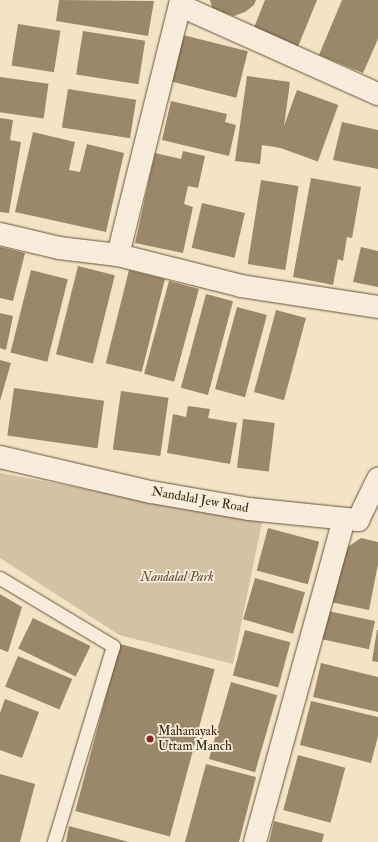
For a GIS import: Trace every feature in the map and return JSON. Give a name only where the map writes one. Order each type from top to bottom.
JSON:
[{"type":"street","points":[[118,255],[181,3],[378,94]]},
{"type":"street","points":[[0,234],[59,248],[118,255],[241,286],[378,307]]},
{"type":"street","name":"Nandalal Jew Road","points":[[0,457],[151,492],[242,508],[358,520],[378,479]]},
{"type":"street","points":[[255,842],[344,518]]},
{"type":"lane","points":[[0,578],[113,646],[54,842]]},
{"type":"green space","name":"Nandalal Park","points":[[0,473],[262,522],[233,664],[119,635],[0,558]]},
{"type":"building","points":[[59,0],[154,1],[148,36],[56,21]]},
{"type":"building","points":[[210,0],[256,0],[254,5],[245,12],[234,16],[213,10]]},
{"type":"building","points":[[265,0],[317,0],[297,49],[253,30]]},
{"type":"building","points":[[342,0],[378,0],[378,39],[363,73],[319,55]]},
{"type":"building","points":[[18,24],[60,31],[54,72],[11,65]]},
{"type":"building","points":[[83,31],[145,41],[138,84],[76,74]]},
{"type":"building","points":[[179,34],[248,51],[236,98],[167,81]]},
{"type":"building","points":[[247,76],[290,82],[281,148],[262,145],[260,164],[235,161]]},
{"type":"building","points":[[0,77],[49,84],[44,118],[0,112]]},
{"type":"building","points":[[68,89],[136,100],[130,138],[62,128]]},
{"type":"building","points":[[297,90],[338,105],[318,161],[276,146]]},
{"type":"building","points":[[171,101],[227,114],[225,122],[236,125],[229,156],[162,140]]},
{"type":"building","points":[[0,118],[13,120],[10,140],[21,142],[9,213],[0,212]]},
{"type":"building","points":[[342,122],[378,130],[378,169],[333,160]]},
{"type":"building","points":[[33,132],[75,142],[69,170],[80,172],[87,144],[124,153],[106,232],[15,212]]},
{"type":"building","points":[[183,151],[205,156],[198,188],[188,186],[184,204],[193,207],[183,253],[135,243],[155,153],[181,159]]},
{"type":"building","points":[[311,178],[361,187],[352,238],[347,237],[343,261],[338,259],[333,285],[293,277]]},
{"type":"building","points":[[261,180],[299,186],[285,270],[248,264]]},
{"type":"building","points":[[202,203],[245,213],[235,258],[192,248]]},
{"type":"building","points":[[0,247],[25,253],[13,301],[0,298]]},
{"type":"building","points":[[361,247],[378,251],[378,287],[353,282]]},
{"type":"building","points":[[78,266],[115,275],[93,363],[56,354]]},
{"type":"building","points":[[31,270],[68,279],[47,362],[10,352]]},
{"type":"building","points":[[129,270],[165,279],[142,372],[106,363]]},
{"type":"building","points":[[169,281],[199,289],[174,382],[144,374]]},
{"type":"building","points":[[206,294],[233,301],[208,395],[181,388]]},
{"type":"building","points":[[237,307],[267,315],[245,397],[215,389]]},
{"type":"building","points":[[276,310],[306,318],[284,400],[254,392]]},
{"type":"building","points":[[0,313],[13,316],[6,350],[0,348]]},
{"type":"building","points":[[0,360],[11,363],[0,401]]},
{"type":"building","points":[[14,388],[104,401],[97,448],[7,436]]},
{"type":"building","points":[[121,391],[169,398],[160,456],[113,449]]},
{"type":"building","points":[[188,406],[210,409],[208,418],[237,423],[230,464],[167,453],[173,414],[186,417]]},
{"type":"building","points":[[243,419],[275,423],[269,472],[237,468]]},
{"type":"building","points":[[268,528],[319,542],[308,584],[257,571]]},
{"type":"building","points":[[361,538],[378,542],[378,564],[369,610],[330,602],[339,553]]},
{"type":"building","points":[[255,578],[305,592],[293,634],[243,619]]},
{"type":"building","points":[[0,594],[22,607],[8,652],[0,649]]},
{"type":"building","points":[[328,611],[375,621],[369,649],[322,639]]},
{"type":"building","points":[[33,618],[91,646],[76,677],[18,649]]},
{"type":"building","points":[[245,630],[290,642],[278,688],[233,675]]},
{"type":"building","points":[[378,630],[378,662],[372,661]]},
{"type":"building","points":[[120,644],[215,669],[170,836],[75,811]]},
{"type":"building","points":[[18,656],[72,679],[59,709],[5,686]]},
{"type":"building","points":[[321,663],[378,677],[378,712],[313,697]]},
{"type":"building","points":[[231,682],[277,695],[255,772],[209,759]]},
{"type":"building","points":[[5,699],[39,712],[22,758],[0,750],[0,713]]},
{"type":"building","points":[[311,701],[378,717],[378,736],[371,763],[300,745]]},
{"type":"building","points":[[298,755],[345,768],[331,823],[283,810]]},
{"type":"building","points":[[206,764],[256,777],[239,842],[185,842]]},
{"type":"building","points":[[0,774],[35,784],[20,842],[0,842]]},
{"type":"building","points":[[274,821],[324,834],[322,842],[269,842]]},
{"type":"building","points":[[69,826],[129,842],[66,842]]},
{"type":"place","name":"Mahanayak Uttam Manch","points":[[150,739]]}]
